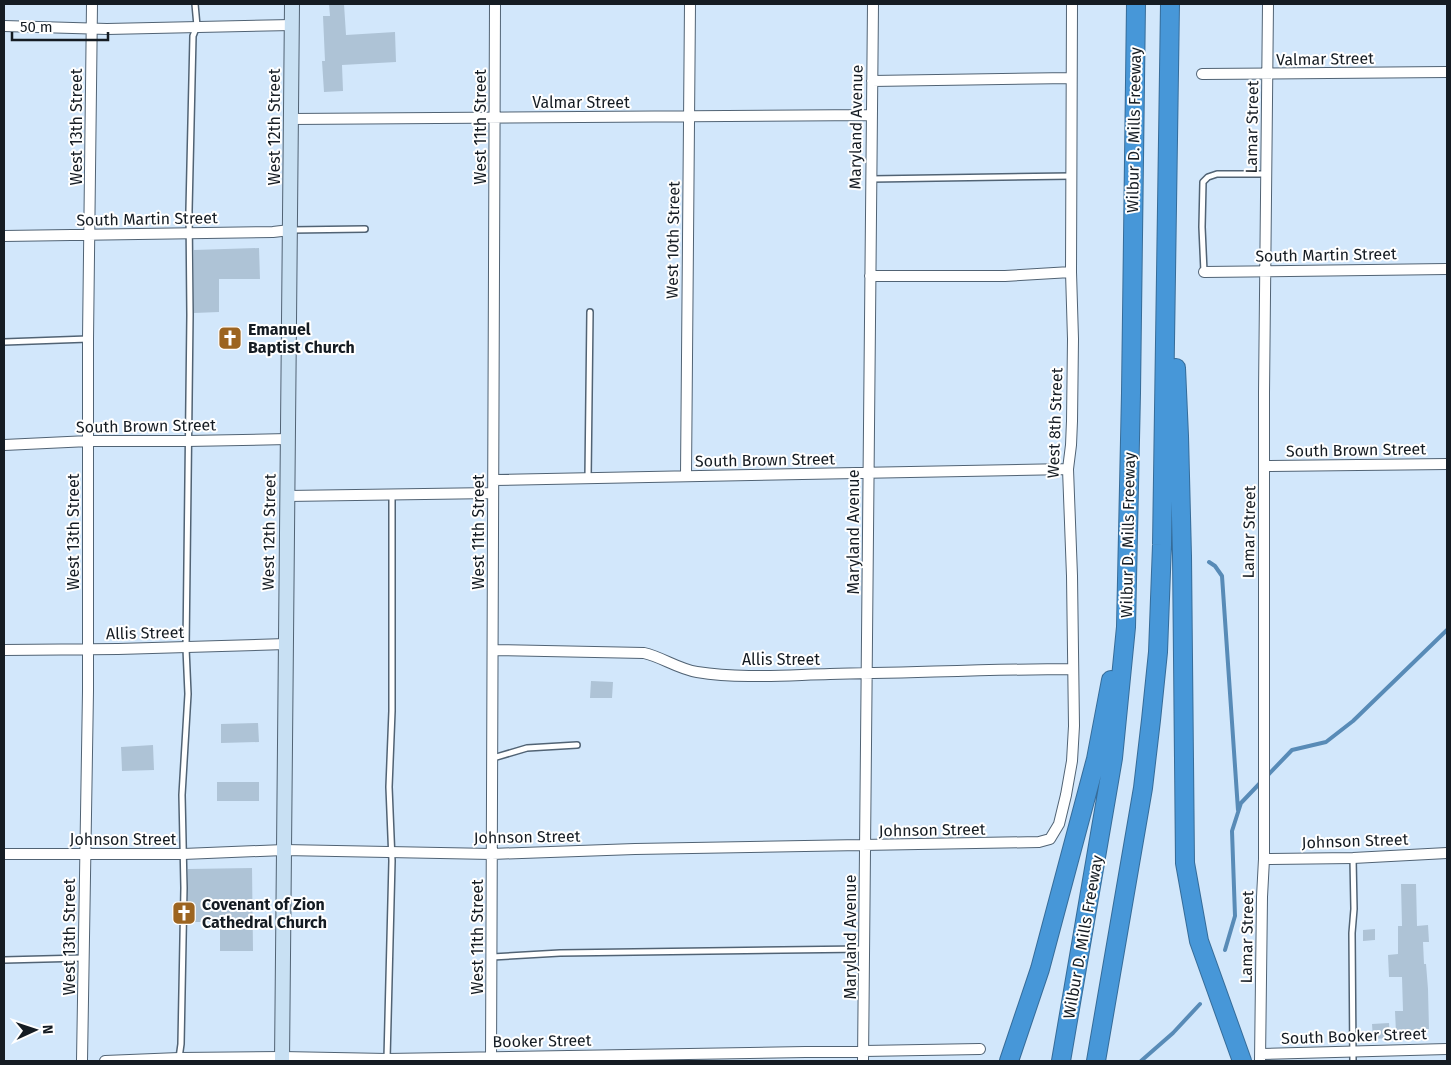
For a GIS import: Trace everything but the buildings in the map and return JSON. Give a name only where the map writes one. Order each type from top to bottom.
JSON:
[{"type":"highway","name":"Wilbur D. Mills Freeway","points":[[1061,1061],[1113,758],[1123,661],[1128,579],[1136,52],[1135,4]]},
{"type":"highway","name":"Wilbur D. Mills Freeway","points":[[1096,1061],[1142,788],[1158,652],[1168,223],[1170,4]]},
{"type":"highway","points":[[1168,223],[1180,436],[1185,863],[1199,941],[1242,1061]]},
{"type":"highway","points":[[1009,1061],[1040,968],[1096,759],[1128,579]]},
{"type":"main road","name":"West 12th Street","points":[[282,1059],[292,4]]},
{"type":"street","name":"West 13th Street","points":[[82,1061],[92,4]]},
{"type":"street","name":"West 11th Street","points":[[491,1059],[496,4]]},
{"type":"street","name":"West 10th Street","points":[[686,476],[690,4]]},
{"type":"street","name":"Maryland Avenue","points":[[864,1056],[873,4]]},
{"type":"street","name":"West 8th Street","points":[[1050,839],[1059,824],[1066,795],[1072,761],[1074,726],[1068,469],[1072,421],[1073,339],[1071,272],[1072,4]]},
{"type":"street","name":"Lamar Street","points":[[1260,1058],[1264,859],[1265,271],[1268,4]]},
{"type":"street","points":[[4,26],[92,28],[292,25]]},
{"type":"street","name":"Valmar Street","points":[[1202,74],[1268,75],[1447,72]]},
{"type":"street","points":[[872,81],[1071,78]]},
{"type":"street","name":"Valmar Street","points":[[292,119],[871,115]]},
{"type":"street","name":"South Martin Street","points":[[4,236],[189,234],[290,230]]},
{"type":"street","name":"South Martin Street","points":[[1204,272],[1447,269]]},
{"type":"street","points":[[870,276],[1005,276],[1071,272]]},
{"type":"street","name":"South Brown Street","points":[[4,445],[89,441],[288,439]]},
{"type":"street","name":"South Brown Street","points":[[1265,466],[1447,464]]},
{"type":"street","name":"South Brown Street","points":[[494,480],[1068,469]]},
{"type":"street","points":[[287,496],[494,493]]},
{"type":"street","name":"Allis Street","points":[[4,650],[186,648],[286,644]]},
{"type":"street","name":"Allis Street","points":[[493,650],[644,653],[658,656],[678,666],[694,671],[710,674],[764,676],[1073,669]]},
{"type":"street","name":"Johnson Street","points":[[4,854],[183,854],[284,850],[492,854],[635,849],[1039,842],[1050,839]]},
{"type":"street","name":"Johnson Street","points":[[1264,859],[1353,858],[1447,853]]},
{"type":"street","name":"Booker Street","points":[[105,1061],[864,1056],[980,1049]]},
{"type":"street","name":"South Booker Street","points":[[1260,1058],[1353,1056],[1447,1049]]},
{"type":"lane","points":[[179,1060],[183,956],[182,794],[188,694],[186,648],[190,315],[189,234],[193,36],[197,26],[195,4]]},
{"type":"lane","points":[[1204,272],[1203,182],[1208,176],[1217,174],[1266,174]]},
{"type":"lane","points":[[871,179],[1072,176]]},
{"type":"lane","points":[[290,230],[365,229]]},
{"type":"lane","points":[[588,478],[590,312]]},
{"type":"lane","points":[[4,342],[88,339]]},
{"type":"lane","points":[[387,1059],[391,853],[389,787],[392,711],[392,495]]},
{"type":"lane","points":[[492,758],[527,748],[577,745]]},
{"type":"lane","points":[[1353,858],[1353,1056]]},
{"type":"lane","points":[[492,957],[570,953],[864,949]]},
{"type":"lane","points":[[4,960],[83,958]]},
{"type":"waterway","points":[[1209,562],[1215,566],[1222,576],[1238,810]]},
{"type":"waterway","points":[[1266,777],[1292,750],[1326,742],[1353,721],[1447,630]]},
{"type":"waterway","points":[[1225,950],[1235,916],[1232,831],[1241,803],[1261,782]]},
{"type":"waterway","points":[[1141,1061],[1173,1033],[1200,1004]]},
{"type":"place","name":"Emanuel Baptist Church","points":[[230,338]]},
{"type":"place","name":"Covenant of Zion Cathedral Church","points":[[184,913]]}]
